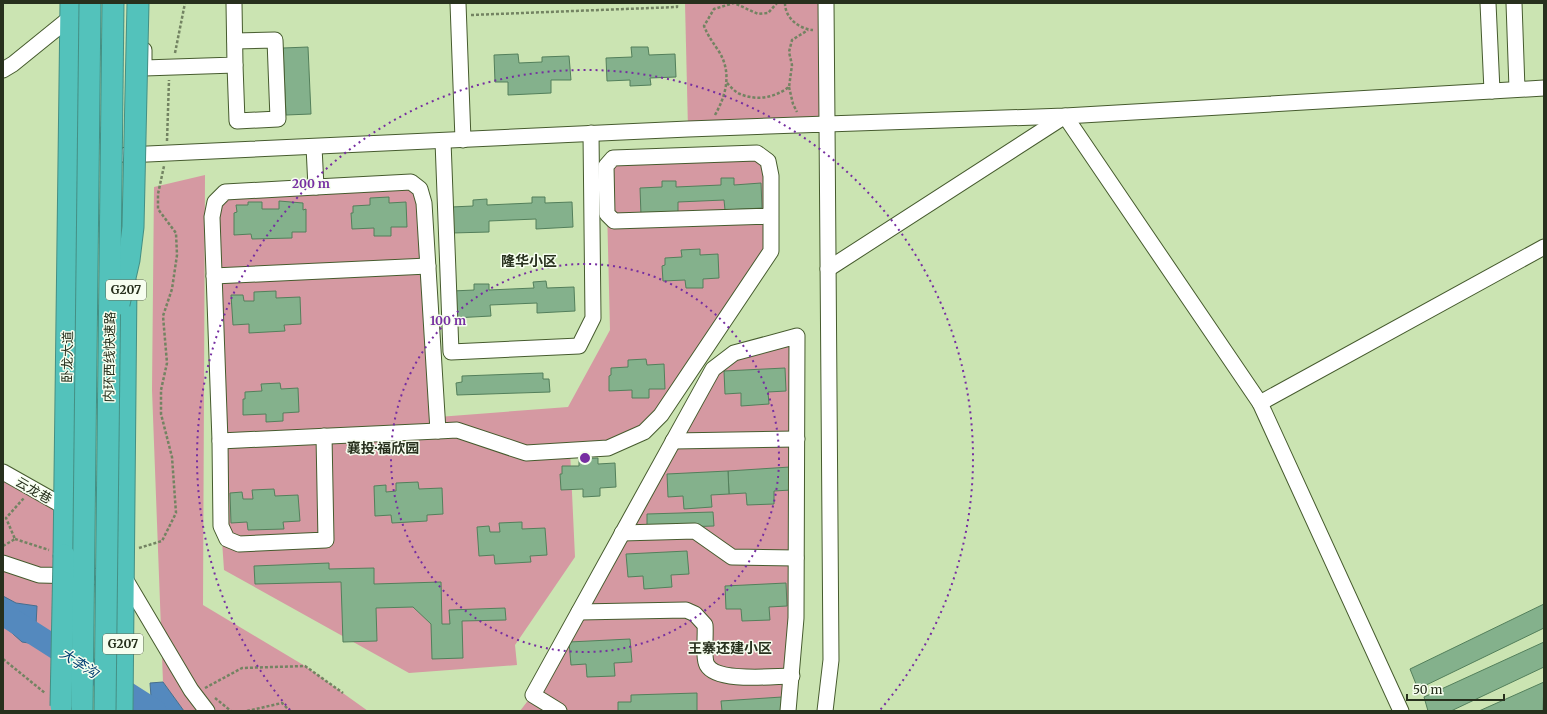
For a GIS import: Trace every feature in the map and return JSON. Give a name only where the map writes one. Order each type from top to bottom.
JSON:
[{"type":"highway","name":"内环西线快速路","points":[[82,711],[90,3]]},
{"type":"highway","name":"内环西线快速路","points":[[104,711],[113,3]]},
{"type":"highway","name":"G207","points":[[122,711],[126,155],[130,3]]},
{"type":"highway","points":[[109,376],[115,327],[129,260],[133,227],[138,3]]},
{"type":"highway","points":[[73,8],[74,257],[83,316],[86,374]]},
{"type":"highway","name":"卧龙大道","points":[[61,709],[73,8]]},
{"type":"street","points":[[143,3],[144,68],[235,65]]},
{"type":"street","points":[[234,3],[237,121],[278,119],[275,40],[235,41]]},
{"type":"street","points":[[825,711],[831,660],[826,3]]},
{"type":"street","points":[[1488,3],[1492,91]]},
{"type":"street","points":[[1514,3],[1518,89]]},
{"type":"street","points":[[3,70],[13,64],[73,8]]},
{"type":"street","points":[[458,9],[463,140]]},
{"type":"street","points":[[126,155],[706,128],[1065,116],[1544,88]]},
{"type":"street","points":[[828,270],[1065,116]]},
{"type":"street","points":[[1065,116],[1260,402],[1402,711]]},
{"type":"street","points":[[443,141],[451,352],[578,346],[593,318],[591,133]]},
{"type":"street","points":[[314,147],[316,187]]},
{"type":"street","points":[[220,441],[458,430],[526,453],[608,448],[644,432],[661,416],[771,252],[771,216],[771,176],[768,161],[757,153],[613,158],[606,166],[607,214],[614,221],[771,216]]},
{"type":"street","points":[[324,436],[326,540],[239,544],[227,539],[221,526],[220,441],[212,217],[215,202],[225,192],[411,182],[420,189],[424,203],[438,431]]},
{"type":"street","points":[[1260,402],[1544,247]]},
{"type":"street","points":[[214,276],[428,266]]},
{"type":"street","points":[[559,711],[533,694],[713,369],[734,353],[797,336],[796,618],[788,711]]},
{"type":"street","points":[[673,442],[797,439]]},
{"type":"street","name":"云龙巷","points":[[3,472],[65,507]]},
{"type":"street","points":[[622,533],[695,531],[732,557],[796,558]]},
{"type":"street","points":[[3,564],[39,575],[124,577],[197,689],[206,711]]},
{"type":"street","points":[[579,612],[686,610],[695,614],[705,625],[706,664],[712,672],[726,677],[792,676]]},
{"type":"path","points":[[124,554],[162,541],[176,514],[172,457],[161,414],[161,390],[167,363],[164,316],[172,289],[178,255],[176,233],[158,209],[158,194],[167,154],[169,80],[185,3]]},
{"type":"path","points":[[458,9],[678,7],[677,3]]},
{"type":"path","points":[[706,128],[723,102],[727,83],[726,70],[718,51],[709,40],[704,26],[714,8],[734,3],[758,14],[768,13],[777,3]]},
{"type":"path","points":[[785,3],[785,9],[794,23],[808,30],[826,31]]},
{"type":"path","points":[[808,30],[792,40],[789,52],[792,65],[789,87],[793,104],[801,120],[808,124]]},
{"type":"path","points":[[727,83],[739,94],[762,98],[779,94],[789,87]]},
{"type":"path","points":[[15,539],[6,518],[32,489]]},
{"type":"path","points":[[3,546],[15,539],[64,555]]},
{"type":"path","points":[[3,659],[61,709]]},
{"type":"path","points":[[197,689],[242,668],[305,666],[343,693]]},
{"type":"path","points":[[197,689],[231,711]]},
{"type":"path","points":[[247,711],[282,703],[290,711]]},
{"type":"shaded area","points":[[685,3],[826,3],[827,124],[688,129]]},
{"type":"shaded area","points":[[757,153],[768,161],[771,251],[644,432],[570,450],[575,557],[515,645],[517,665],[409,673],[224,570],[221,526],[212,217],[225,192],[420,189],[438,417],[568,407],[610,330],[606,166]]},
{"type":"shaded area","points":[[205,175],[203,605],[305,666],[368,711],[184,711],[163,682],[152,390],[154,187]]},
{"type":"shaded area","points":[[797,336],[788,711],[520,711],[533,694],[713,369]]},
{"type":"shaded area","points":[[3,472],[65,507],[61,711],[3,711]]},
{"type":"water","points":[[3,596],[16,603],[37,606],[35,644],[22,642],[3,625]]},
{"type":"water","points":[[163,682],[184,711],[152,711],[150,683]]},
{"type":"building","points":[[308,47],[311,114],[286,115],[283,48]]},
{"type":"building","points":[[631,47],[648,47],[649,55],[675,54],[676,77],[650,78],[651,85],[630,86],[630,80],[607,81],[606,58],[632,57]]},
{"type":"building","points":[[518,54],[519,63],[542,62],[542,57],[569,56],[571,80],[551,80],[551,93],[508,95],[508,82],[495,82],[494,55]]},
{"type":"building","points":[[721,178],[734,178],[734,185],[761,183],[762,208],[725,210],[724,200],[678,202],[678,213],[641,215],[640,188],[662,187],[662,181],[676,181],[676,187],[721,185]]},
{"type":"building","points":[[389,197],[389,203],[406,202],[407,227],[391,227],[391,236],[374,236],[374,228],[352,229],[351,213],[353,213],[353,206],[370,205],[370,198]]},
{"type":"building","points":[[532,197],[545,197],[545,203],[572,202],[573,227],[536,229],[536,219],[489,221],[489,232],[452,233],[451,207],[473,206],[473,200],[487,199],[487,205],[532,203]]},
{"type":"building","points":[[279,201],[303,203],[303,210],[306,209],[306,232],[292,232],[292,238],[252,239],[251,234],[234,235],[234,213],[237,212],[236,205],[248,205],[248,202],[262,202],[262,209],[279,209]]},
{"type":"building","points":[[700,249],[700,255],[718,254],[719,278],[703,279],[703,288],[686,288],[685,280],[663,281],[662,266],[665,265],[665,258],[682,257],[681,250]]},
{"type":"building","points":[[546,281],[547,288],[574,287],[575,311],[537,313],[537,303],[490,305],[491,316],[454,318],[452,291],[474,290],[474,284],[489,284],[489,290],[534,288],[533,282]]},
{"type":"building","points":[[276,291],[276,298],[300,297],[301,324],[284,325],[285,331],[249,333],[249,324],[233,325],[231,295],[243,295],[244,301],[254,301],[254,292]]},
{"type":"building","points":[[646,359],[647,365],[664,364],[665,389],[649,389],[649,398],[632,398],[632,390],[609,391],[609,376],[611,375],[611,368],[628,367],[628,360]]},
{"type":"building","points":[[785,368],[786,391],[768,392],[769,404],[741,406],[741,393],[725,394],[724,371]]},
{"type":"building","points":[[543,373],[543,379],[549,379],[550,392],[457,395],[456,383],[462,382],[462,376]]},
{"type":"building","points":[[280,383],[281,389],[298,388],[299,412],[283,413],[283,421],[266,422],[266,414],[243,415],[243,399],[245,399],[245,392],[262,391],[261,384]]},
{"type":"building","points":[[598,458],[598,464],[615,463],[616,487],[600,488],[600,496],[583,497],[583,489],[561,490],[560,474],[562,474],[562,466],[579,466],[579,459]]},
{"type":"building","points":[[790,467],[791,490],[774,491],[774,504],[747,505],[746,493],[729,494],[728,471]]},
{"type":"building","points":[[728,471],[729,494],[711,495],[712,507],[684,509],[683,496],[668,497],[667,474]]},
{"type":"building","points":[[418,482],[419,489],[442,488],[443,514],[427,515],[427,521],[392,523],[391,515],[375,516],[374,486],[386,485],[386,492],[396,491],[396,483]]},
{"type":"building","points":[[274,489],[275,496],[298,495],[300,521],[283,522],[284,529],[248,530],[247,522],[231,523],[230,493],[242,492],[243,499],[253,499],[252,490]]},
{"type":"building","points":[[713,512],[714,526],[647,528],[647,514]]},
{"type":"building","points":[[522,522],[522,529],[545,528],[547,555],[530,556],[531,562],[495,564],[494,555],[479,556],[477,527],[489,526],[490,532],[500,532],[499,523]]},
{"type":"building","points":[[687,551],[689,574],[671,575],[672,587],[644,589],[643,576],[628,577],[626,554]]},
{"type":"building","points":[[329,563],[329,569],[374,568],[374,584],[441,582],[442,624],[450,624],[449,610],[505,608],[506,620],[462,621],[463,658],[432,659],[431,624],[413,607],[376,608],[377,641],[343,642],[341,582],[255,584],[254,566]]},
{"type":"building","points":[[786,583],[787,606],[769,607],[770,620],[742,621],[741,609],[726,609],[725,586]]},
{"type":"building","points":[[1544,604],[1544,628],[1418,689],[1410,669]]},
{"type":"building","points":[[630,639],[632,662],[614,663],[615,676],[587,677],[586,664],[571,665],[569,642]]},
{"type":"building","points":[[1544,642],[1544,667],[1451,711],[1428,711],[1424,697]]},
{"type":"building","points":[[1544,682],[1543,711],[1479,711]]},
{"type":"building","points":[[697,693],[697,711],[618,711],[618,702],[631,702],[631,695]]},
{"type":"building","points":[[782,697],[783,711],[722,711],[721,701]]},
{"type":"waterway","name":"大李沟","points":[[3,614],[155,711]]},
{"type":"district","name":"隆华小区","points":[[529,261]]},
{"type":"district","name":"襄投·福欣园","points":[[383,448]]},
{"type":"district","name":"王寨还建小区","points":[[730,648]]}]
